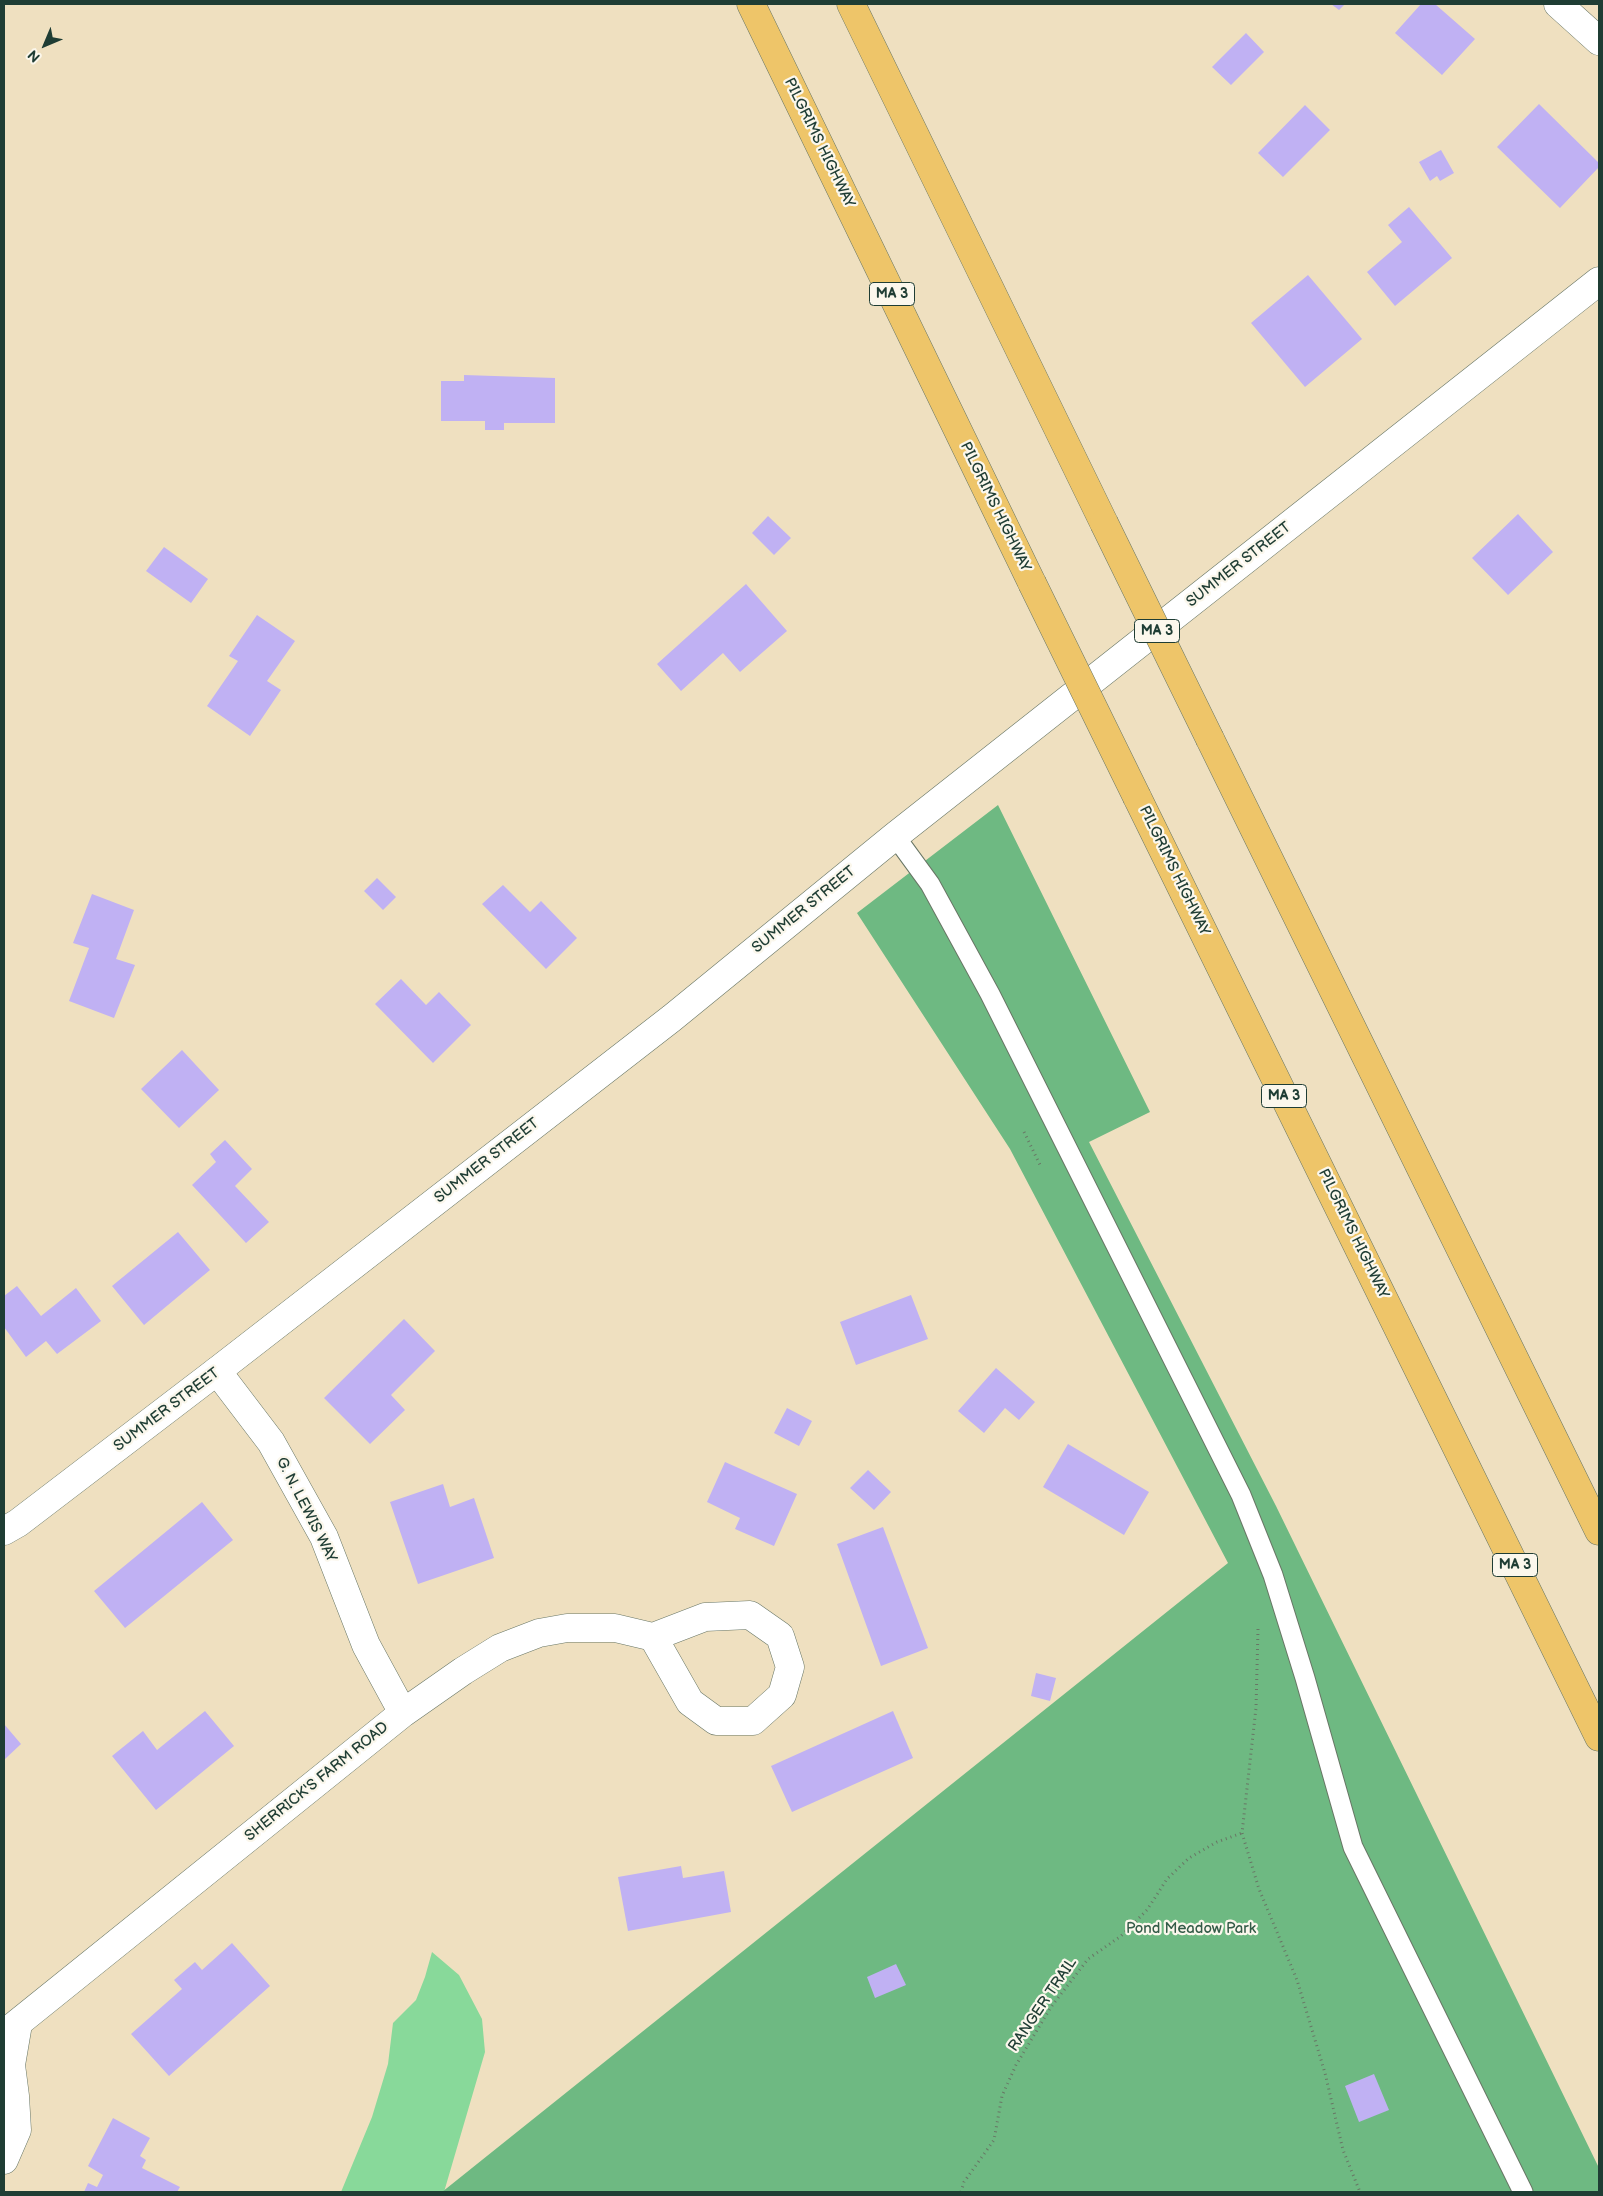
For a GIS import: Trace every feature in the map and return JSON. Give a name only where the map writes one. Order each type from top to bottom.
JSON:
[{"type":"highway","name":"PILGRIMS HIGHWAY","points":[[751,4],[1032,583],[1599,1737]]},
{"type":"highway","name":"MA 3","points":[[851,4],[1599,1531]]},
{"type":"street","points":[[1558,4],[1599,41]]},
{"type":"street","name":"SUMMER STREET","points":[[8,1530],[218,1371],[672,1018],[895,836],[1599,281]]},
{"type":"street","name":"G. N. LEWIS WAY","points":[[218,1371],[271,1442],[324,1537],[366,1646],[402,1712]]},
{"type":"street","points":[[750,1615],[780,1636],[790,1667],[782,1695],[753,1721],[716,1721],[690,1702],[653,1637],[705,1617],[750,1615]]},
{"type":"street","name":"SHERRICK'S FARM ROAD","points":[[4,2160],[17,2130],[11,2065],[11,2029],[402,1712],[493,1653],[539,1633],[567,1628],[614,1628],[653,1637]]},
{"type":"lane","points":[[895,836],[930,884],[986,987],[1241,1495],[1273,1575],[1305,1678],[1353,1847],[1523,2192]]},
{"type":"path","points":[[1021,1124],[1042,1168]]},
{"type":"path","points":[[1258,1626],[1256,1708],[1242,1833],[1259,1889],[1297,1980],[1325,2073],[1343,2150],[1360,2192]]},
{"type":"path","name":"RANGER TRAIL","points":[[960,2192],[964,2182],[994,2140],[1002,2096],[1016,2065],[1051,2007],[1088,1959],[1121,1936],[1147,1910],[1167,1879],[1188,1858],[1217,1842],[1242,1833]]},
{"type":"green space","name":"Pond Meadow Park","points":[[998,805],[1150,1112],[1089,1142],[1276,1506],[1599,2168],[1599,2192],[442,2192],[1228,1563],[1010,1149],[857,913]]},
{"type":"green space","points":[[432,1952],[459,1975],[482,2019],[485,2052],[444,2192],[341,2192],[372,2117],[388,2064],[393,2023],[416,2000]]},
{"type":"building","points":[[1331,4],[1345,4],[1339,10]]},
{"type":"building","points":[[1421,4],[1435,4],[1475,39],[1442,75],[1395,33]]},
{"type":"building","points":[[1246,33],[1264,52],[1231,85],[1212,67]]},
{"type":"building","points":[[1539,104],[1599,163],[1599,167],[1560,208],[1497,147]]},
{"type":"building","points":[[1305,105],[1330,130],[1283,177],[1258,153]]},
{"type":"building","points":[[1441,150],[1454,173],[1440,181],[1437,176],[1430,181],[1419,162]]},
{"type":"building","points":[[1409,207],[1452,258],[1395,306],[1367,272],[1402,242],[1388,225]]},
{"type":"building","points":[[1308,275],[1362,339],[1305,387],[1251,323]]},
{"type":"building","points":[[464,375],[555,378],[555,423],[504,423],[504,430],[485,430],[485,421],[441,421],[441,381],[464,381]]},
{"type":"building","points":[[1518,514],[1553,552],[1508,595],[1472,558]]},
{"type":"building","points":[[768,516],[791,538],[774,555],[752,533]]},
{"type":"building","points":[[164,547],[208,579],[191,603],[146,571]]},
{"type":"building","points":[[746,584],[787,631],[740,672],[723,653],[681,691],[657,664]]},
{"type":"building","points":[[257,615],[295,641],[267,681],[281,690],[250,736],[207,706],[238,661],[229,656]]},
{"type":"building","points":[[377,878],[396,897],[383,910],[364,891]]},
{"type":"building","points":[[503,885],[530,912],[541,901],[577,938],[546,969],[482,904]]},
{"type":"building","points":[[92,894],[134,910],[116,959],[135,965],[114,1018],[69,1001],[89,948],[73,943]]},
{"type":"building","points":[[401,979],[426,1005],[439,992],[471,1025],[433,1063],[375,1004]]},
{"type":"building","points":[[182,1050],[219,1090],[179,1128],[141,1089]]},
{"type":"building","points":[[225,1140],[252,1169],[235,1186],[269,1222],[246,1243],[192,1185],[216,1162],[210,1154]]},
{"type":"building","points":[[178,1232],[210,1270],[144,1325],[112,1286]]},
{"type":"building","points":[[17,1286],[41,1316],[76,1288],[101,1321],[57,1354],[46,1341],[26,1357],[4,1327],[4,1296]]},
{"type":"building","points":[[911,1295],[928,1339],[856,1365],[840,1322]]},
{"type":"building","points":[[404,1319],[435,1351],[391,1395],[405,1410],[370,1444],[324,1398]]},
{"type":"building","points":[[996,1368],[1035,1402],[1019,1420],[1005,1408],[984,1433],[958,1411]]},
{"type":"building","points":[[787,1408],[812,1421],[799,1446],[774,1433]]},
{"type":"building","points":[[1068,1444],[1149,1492],[1124,1535],[1043,1487]]},
{"type":"building","points":[[725,1462],[797,1494],[774,1546],[735,1529],[740,1518],[707,1502]]},
{"type":"building","points":[[868,1470],[891,1492],[874,1510],[850,1488]]},
{"type":"building","points":[[443,1484],[450,1507],[474,1498],[494,1558],[418,1584],[390,1502]]},
{"type":"building","points":[[202,1502],[233,1540],[125,1628],[94,1591]]},
{"type":"building","points":[[883,1527],[928,1648],[881,1666],[837,1544]]},
{"type":"building","points":[[1036,1673],[1056,1678],[1050,1701],[1031,1696]]},
{"type":"building","points":[[205,1711],[234,1746],[156,1810],[112,1756],[143,1731],[157,1750]]},
{"type":"building","points":[[893,1711],[913,1758],[792,1812],[771,1766]]},
{"type":"building","points":[[4,1724],[21,1744],[4,1760]]},
{"type":"building","points":[[681,1866],[683,1878],[724,1871],[731,1912],[628,1931],[618,1877]]},
{"type":"building","points":[[232,1943],[270,1986],[169,2076],[131,2034],[182,1989],[174,1980],[195,1962],[202,1970]]},
{"type":"building","points":[[896,1964],[906,1985],[875,1998],[867,1977]]},
{"type":"building","points":[[1374,2074],[1389,2110],[1359,2122],[1345,2086]]},
{"type":"building","points":[[113,2118],[150,2138],[140,2156],[146,2160],[142,2168],[180,2187],[177,2192],[84,2192],[88,2183],[97,2187],[103,2175],[88,2166]]}]
